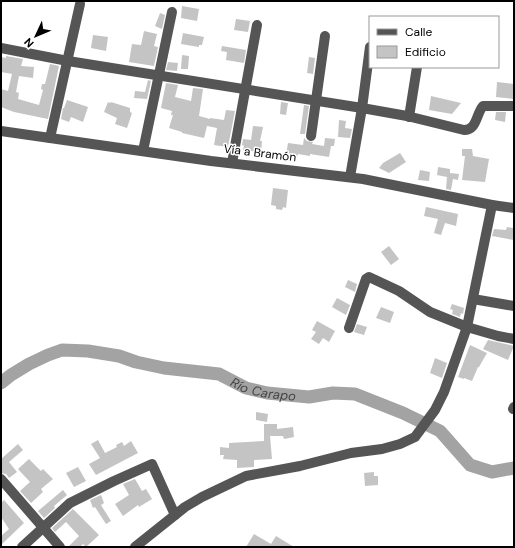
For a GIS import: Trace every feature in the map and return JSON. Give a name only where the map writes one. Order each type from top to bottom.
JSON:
[{"type":"street","points":[[50,138],[80,4]]},
{"type":"street","points":[[143,151],[172,12]]},
{"type":"street","points":[[232,163],[257,25]]},
{"type":"street","points":[[311,136],[325,36]]},
{"type":"street","points":[[1,48],[68,61],[362,108],[467,130],[472,128],[483,106],[514,106]]},
{"type":"street","points":[[350,177],[362,108],[369,55]]},
{"type":"street","points":[[410,117],[417,68]]},
{"type":"street","name":"Vía a Bramón","points":[[1,131],[232,163],[350,177],[492,206],[514,208]]},
{"type":"street","points":[[135,547],[175,515],[202,497],[246,476],[300,466],[351,453],[382,449],[400,444],[415,437],[435,410],[444,392],[467,327],[492,206]]},
{"type":"street","points":[[349,328],[366,279],[369,277],[405,294],[430,312],[467,327],[514,339]]},
{"type":"street","points":[[473,299],[514,306]]},
{"type":"street","points":[[22,547],[70,503],[152,464],[175,515]]},
{"type":"street","points":[[1,479],[60,547]]},
{"type":"building","points":[[182,6],[199,9],[197,21],[181,18]]},
{"type":"building","points":[[160,13],[165,15],[162,29],[155,26]]},
{"type":"building","points":[[236,19],[250,21],[248,32],[234,30]]},
{"type":"building","points":[[144,31],[157,34],[154,46],[158,47],[154,66],[129,62],[132,44],[141,45]]},
{"type":"building","points":[[183,33],[204,37],[202,45],[199,45],[199,47],[181,44]]},
{"type":"building","points":[[93,35],[108,37],[106,51],[91,48]]},
{"type":"building","points":[[222,46],[246,50],[244,63],[226,60],[227,52],[221,51]]},
{"type":"building","points":[[182,55],[189,56],[188,69],[181,69]]},
{"type":"building","points":[[6,56],[23,59],[21,66],[34,67],[33,78],[19,76],[16,92],[19,93],[18,99],[39,105],[43,90],[41,89],[42,84],[45,84],[50,64],[59,66],[48,119],[14,112],[1,107],[1,89],[8,91],[12,74],[1,72],[1,57],[6,58]]},
{"type":"building","points":[[309,57],[315,58],[313,74],[307,73]]},
{"type":"building","points":[[168,62],[178,63],[177,71],[166,70]]},
{"type":"building","points":[[148,80],[151,81],[147,99],[134,98],[135,91],[145,92]]},
{"type":"building","points":[[497,82],[514,84],[514,99],[496,97]]},
{"type":"building","points":[[166,83],[178,85],[175,97],[191,101],[193,88],[203,89],[199,116],[210,119],[224,120],[226,110],[235,111],[228,147],[214,145],[217,128],[207,126],[204,138],[182,133],[169,128],[173,115],[171,115],[172,111],[161,108]]},
{"type":"building","points":[[431,96],[461,103],[452,114],[429,110]]},
{"type":"building","points":[[67,100],[88,107],[83,122],[71,117],[69,122],[61,119],[63,108]]},
{"type":"building","points":[[108,102],[130,108],[130,112],[132,113],[127,128],[115,124],[117,118],[104,112]]},
{"type":"building","points":[[281,102],[288,103],[286,115],[280,114]]},
{"type":"building","points":[[304,105],[309,106],[305,134],[300,134]]},
{"type":"building","points":[[496,112],[506,112],[505,122],[495,120]]},
{"type":"building","points":[[339,120],[346,121],[345,128],[352,129],[350,138],[338,137]]},
{"type":"building","points":[[253,126],[263,127],[260,141],[262,141],[261,152],[243,150],[243,139],[251,140]]},
{"type":"building","points":[[304,138],[307,141],[313,142],[312,144],[324,146],[325,138],[335,139],[334,146],[331,146],[329,157],[310,154],[310,156],[298,154],[297,157],[286,155],[288,143],[303,145]]},
{"type":"building","points":[[462,149],[472,149],[473,156],[489,159],[485,182],[462,180],[465,156],[462,156]]},
{"type":"building","points":[[400,153],[406,162],[389,173],[379,168],[383,163]]},
{"type":"building","points":[[438,167],[450,169],[450,173],[459,174],[458,180],[453,179],[451,190],[446,189],[447,177],[437,175]]},
{"type":"building","points":[[420,170],[430,172],[429,181],[418,180]]},
{"type":"building","points":[[273,188],[288,190],[286,208],[283,207],[282,210],[276,209],[276,206],[271,205]]},
{"type":"building","points":[[426,207],[458,214],[456,226],[445,223],[441,235],[434,233],[438,219],[424,216]]},
{"type":"building","points":[[507,227],[514,228],[514,240],[492,236],[494,229],[506,230]]},
{"type":"building","points":[[389,246],[399,259],[391,265],[381,252]]},
{"type":"building","points":[[348,280],[357,284],[355,292],[345,287]]},
{"type":"building","points":[[337,298],[350,305],[346,315],[332,307]]},
{"type":"building","points":[[452,304],[464,308],[463,314],[461,313],[460,317],[452,314],[453,310],[450,309]]},
{"type":"building","points":[[381,307],[394,312],[390,323],[376,318]]},
{"type":"building","points":[[317,321],[335,331],[329,342],[323,338],[319,344],[311,339],[316,332],[312,330]]},
{"type":"building","points":[[357,324],[367,327],[364,335],[354,332]]},
{"type":"building","points":[[488,340],[514,346],[508,360],[483,349]]},
{"type":"building","points":[[470,345],[487,353],[478,367],[472,381],[458,377]]},
{"type":"building","points":[[435,358],[447,363],[442,378],[430,373]]},
{"type":"building","points":[[256,412],[268,414],[267,422],[256,420]]},
{"type":"building","points":[[264,424],[277,424],[277,429],[293,427],[294,437],[284,439],[283,436],[270,436],[272,459],[254,460],[254,467],[237,468],[237,460],[223,459],[224,455],[220,455],[220,447],[229,448],[229,443],[264,441]]},
{"type":"building","points":[[98,440],[105,453],[117,447],[116,445],[122,442],[124,446],[131,441],[138,453],[96,475],[89,464],[100,458],[91,444]]},
{"type":"building","points":[[18,444],[23,450],[9,462],[17,472],[9,478],[6,474],[1,473],[1,459]]},
{"type":"building","points":[[29,459],[41,471],[43,469],[53,479],[41,489],[43,492],[31,503],[20,491],[30,482],[18,469]]},
{"type":"building","points":[[78,467],[86,481],[74,487],[66,473]]},
{"type":"building","points":[[374,472],[374,476],[378,476],[378,485],[365,486],[364,473]]},
{"type":"building","points":[[135,479],[142,491],[146,489],[152,499],[139,507],[138,505],[123,516],[115,504],[129,495],[123,484]]},
{"type":"building","points":[[63,490],[67,495],[54,506],[55,508],[44,518],[38,511]]},
{"type":"building","points":[[101,495],[104,503],[101,505],[111,521],[106,524],[95,507],[93,508],[90,500]]},
{"type":"building","points":[[4,500],[24,523],[1,545],[1,536],[9,529],[1,517],[1,503]]},
{"type":"building","points":[[73,509],[99,535],[86,547],[83,544],[80,547],[68,547],[79,536],[66,522],[55,532],[52,528]]},
{"type":"building","points":[[254,534],[271,544],[276,536],[294,547],[246,547]]},
{"type":"waterway","name":"Río Carapo","points":[[1,383],[29,364],[62,350],[88,351],[119,356],[136,362],[164,368],[219,374],[246,388],[267,393],[309,397],[333,393],[355,394],[403,413],[440,431],[470,465],[492,472],[514,468]]}]
